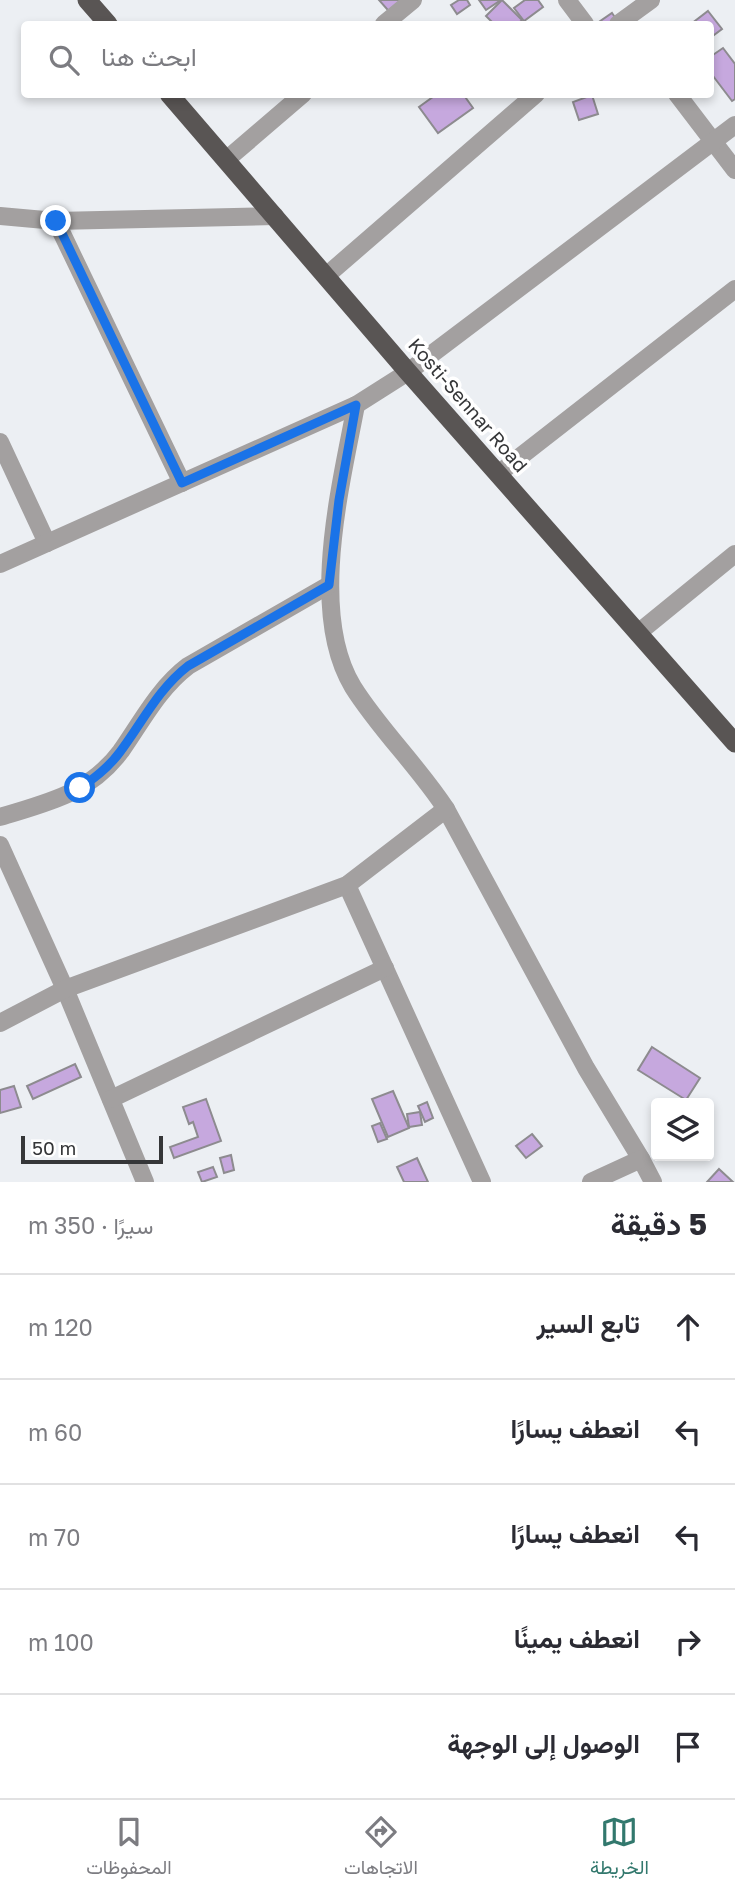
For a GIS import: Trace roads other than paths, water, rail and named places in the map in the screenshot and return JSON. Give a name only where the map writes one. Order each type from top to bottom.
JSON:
[{"type":"highway","points":[[87,0],[105,21]]},
{"type":"highway","name":"Kosti-Sennar Road","points":[[172,98],[408,372],[735,743]]},
{"type":"street","points":[[388,21],[413,0]]},
{"type":"street","points":[[567,0],[583,21]]},
{"type":"street","points":[[624,21],[651,0]]},
{"type":"street","points":[[226,160],[298,98]]},
{"type":"street","points":[[326,276],[531,98]]},
{"type":"street","points":[[680,98],[735,170]]},
{"type":"street","points":[[0,564],[356,405],[408,372],[735,125]]},
{"type":"street","points":[[0,216],[56,221],[275,216]]},
{"type":"street","points":[[56,221],[182,483]]},
{"type":"street","points":[[498,474],[735,289]]},
{"type":"street","points":[[356,405],[339,500],[329,585],[332,622],[351,684],[368,710],[430,784],[446,810],[586,1068],[653,1182]]},
{"type":"street","points":[[0,442],[47,542]]},
{"type":"street","points":[[638,633],[735,554]]},
{"type":"street","points":[[0,817],[65,797],[97,776],[120,753],[176,675],[329,585]]},
{"type":"street","points":[[0,1023],[65,989],[347,885],[446,810]]},
{"type":"street","points":[[0,845],[65,989],[145,1182]]},
{"type":"street","points":[[347,885],[482,1182]]},
{"type":"street","points":[[111,1099],[385,968]]},
{"type":"street","points":[[591,1182],[640,1158]]}]
